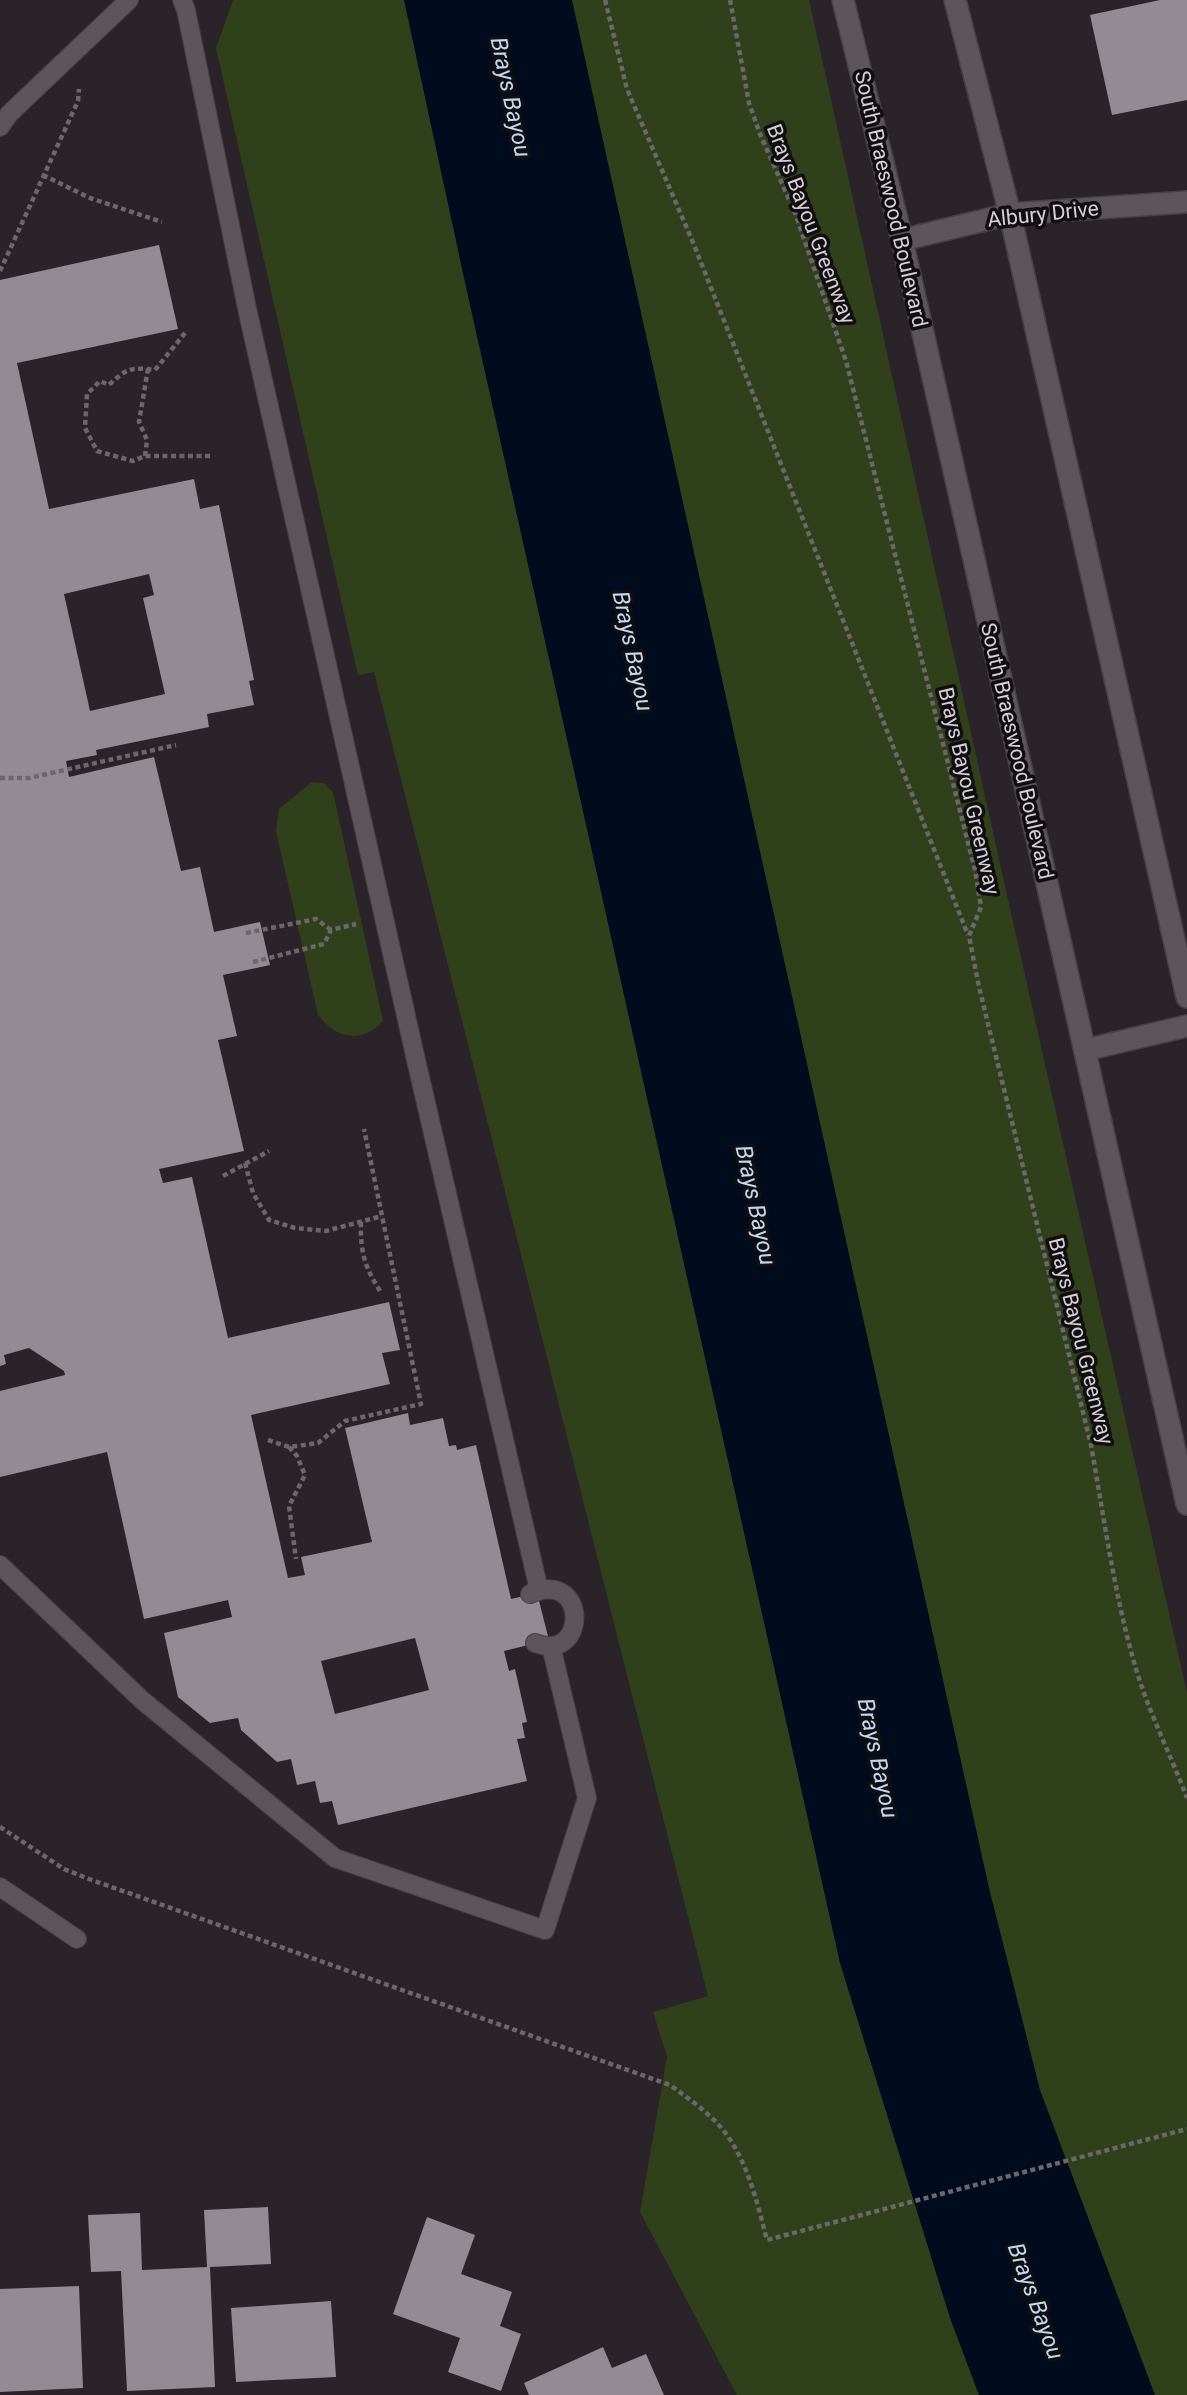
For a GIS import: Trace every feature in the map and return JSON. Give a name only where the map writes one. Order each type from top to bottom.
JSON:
[{"type":"main road","name":"South Braeswood Boulevard","points":[[843,0],[902,240],[1187,1504]]},
{"type":"main road","points":[[956,0],[1010,214],[1187,997]]},
{"type":"main road","name":"Albury Drive","points":[[902,240],[1010,214],[1187,202]]},
{"type":"main road","points":[[1085,1050],[1187,1026]]},
{"type":"lane","points":[[0,127],[9,114],[129,0]]},
{"type":"lane","points":[[0,1565],[143,1701],[335,1858],[545,1930],[587,1798],[543,1645],[567,1639],[572,1632],[575,1614],[566,1597],[559,1591],[535,1592],[248,313],[187,10],[182,0]]},
{"type":"lane","points":[[0,1888],[77,1940]]},
{"type":"path","points":[[605,0],[627,89],[692,240],[968,936]]},
{"type":"path","name":"Brays Bayou Greenway","points":[[730,0],[749,103],[795,213],[846,361],[975,870],[981,907],[968,936],[1091,1445],[1127,1637],[1144,1694],[1187,1798]]},
{"type":"path","points":[[0,271],[78,101],[83,43]]},
{"type":"path","points":[[43,175],[90,198],[162,222]]},
{"type":"path","points":[[185,333],[155,370],[136,367],[124,371],[109,385],[100,381],[87,394],[85,428],[97,451],[133,461],[145,456],[212,456]]},
{"type":"path","points":[[145,456],[148,440],[139,422],[148,369]]},
{"type":"path","points":[[0,778],[29,778],[176,745]]},
{"type":"path","points":[[246,933],[316,919],[331,930],[384,918]]},
{"type":"path","points":[[253,962],[324,944],[331,930]]},
{"type":"path","points":[[268,1440],[289,1447],[318,1443],[345,1421],[421,1404],[364,1129]]},
{"type":"path","points":[[223,1176],[269,1150]]},
{"type":"path","points":[[245,1163],[253,1193],[269,1220],[295,1228],[326,1231],[382,1216]]},
{"type":"path","points":[[361,1222],[362,1257],[369,1275],[382,1294]]},
{"type":"path","points":[[289,1447],[297,1456],[305,1475],[289,1506],[296,1559]]},
{"type":"path","points":[[0,1826],[64,1869],[89,1879],[670,2085],[706,2113],[730,2139],[752,2186],[767,2240],[1187,2129]]},
{"type":"green space","points":[[233,0],[809,0],[1187,1693],[1187,2395],[737,2395],[640,2212],[667,2057],[653,2012],[708,1996],[374,672],[358,675],[216,48]]},
{"type":"green space","points":[[312,782],[324,783],[333,792],[383,1021],[375,1029],[358,1036],[349,1036],[332,1029],[318,1015],[276,831],[279,809]]},
{"type":"water","name":"Brays Bayou","points":[[404,0],[572,0],[989,1888],[1040,2090],[1155,2395],[979,2395],[950,2318],[840,1963]]},
{"type":"building","points":[[1160,0],[1187,0],[1187,100],[1112,115],[1090,15]]},
{"type":"building","points":[[159,245],[178,329],[17,363],[49,509],[194,479],[200,509],[219,505],[254,680],[249,681],[254,705],[207,714],[209,727],[96,750],[97,755],[66,761],[69,777],[154,757],[181,871],[200,867],[214,932],[260,922],[270,965],[223,975],[237,1036],[218,1040],[244,1151],[159,1169],[163,1183],[192,1177],[228,1338],[389,1302],[400,1350],[382,1353],[390,1384],[251,1415],[288,1578],[305,1575],[301,1557],[372,1542],[345,1428],[408,1413],[410,1425],[443,1418],[449,1446],[456,1445],[457,1450],[476,1445],[511,1599],[537,1593],[549,1640],[504,1651],[509,1671],[515,1669],[527,1722],[522,1723],[525,1738],[517,1739],[527,1781],[338,1825],[332,1801],[320,1803],[315,1781],[297,1785],[291,1759],[277,1762],[241,1730],[238,1718],[210,1723],[178,1697],[164,1633],[232,1617],[228,1600],[144,1619],[107,1452],[0,1477],[0,1391],[65,1375],[64,1371],[29,1348],[4,1355],[6,1364],[0,1366],[0,280]],"holes":[[[149,574],[154,595],[143,598],[165,694],[90,711],[64,594]],[[415,1638],[429,1690],[335,1714],[321,1661]]]},
{"type":"building","points":[[268,2207],[271,2264],[210,2267],[215,2387],[127,2391],[121,2271],[91,2272],[88,2215],[140,2213],[142,2270],[207,2267],[204,2210]]},
{"type":"building","points":[[427,2217],[475,2235],[461,2274],[512,2292],[500,2326],[521,2334],[501,2391],[448,2372],[460,2338],[393,2314]]},
{"type":"building","points":[[79,2286],[83,2388],[0,2392],[0,2289]]},
{"type":"building","points":[[331,2301],[336,2377],[236,2382],[231,2308]]},
{"type":"building","points":[[603,2347],[612,2368],[646,2354],[664,2395],[529,2395],[524,2383]]}]
